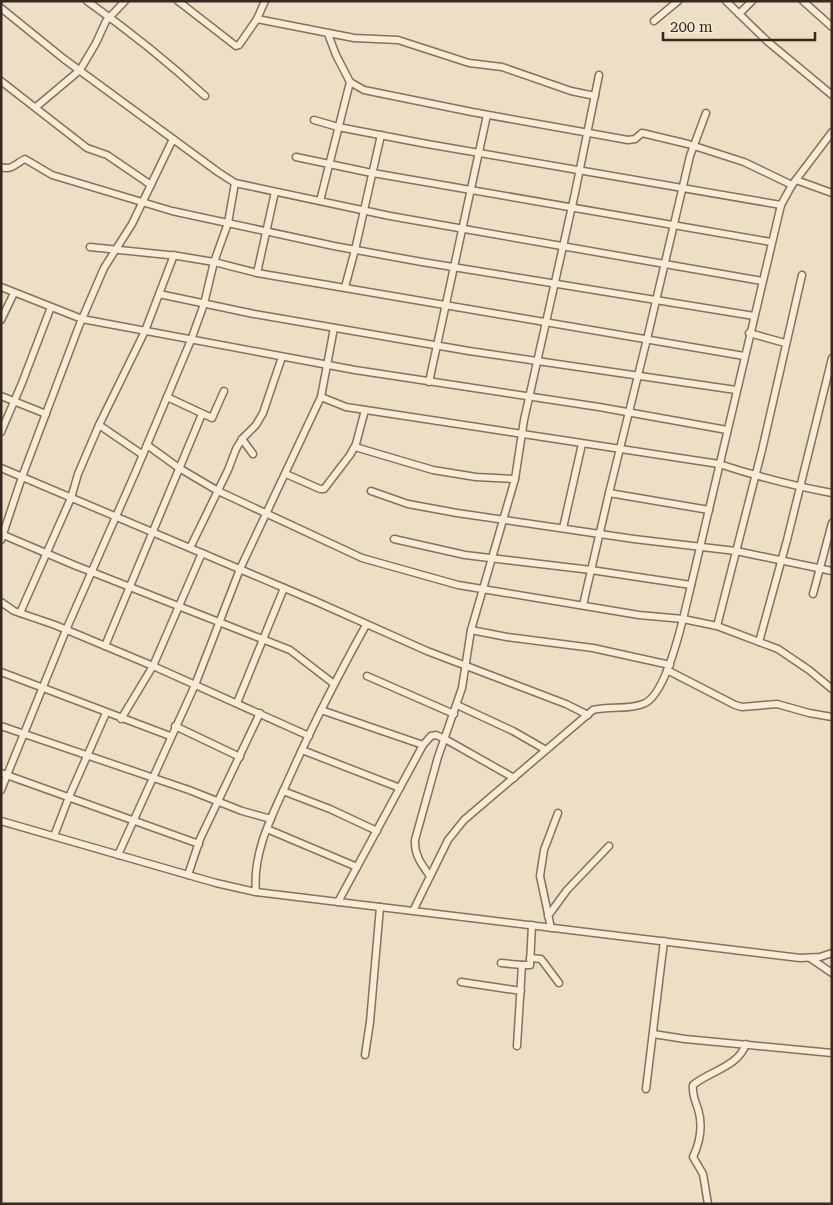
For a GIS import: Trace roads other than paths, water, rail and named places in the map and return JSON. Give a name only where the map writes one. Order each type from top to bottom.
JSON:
[{"type":"street","points":[[87,1],[180,73],[205,96]]},
{"type":"street","points":[[36,107],[80,70],[109,17],[125,1]]},
{"type":"street","points":[[178,1],[236,46],[257,19],[266,1]]},
{"type":"street","points":[[654,21],[678,1]]},
{"type":"street","points":[[726,1],[767,41],[832,95]]},
{"type":"street","points":[[739,14],[752,1]]},
{"type":"street","points":[[803,1],[832,27]]},
{"type":"street","points":[[1,8],[80,70],[235,183],[364,210],[562,247],[762,281]]},
{"type":"street","points":[[257,19],[354,38],[398,40],[469,63],[502,67],[571,91],[594,96]]},
{"type":"street","points":[[328,34],[350,82],[357,87],[487,115],[628,140],[635,139],[642,133],[744,162],[794,182],[832,193]]},
{"type":"street","points":[[430,876],[421,864],[415,850],[415,840],[438,758],[462,688],[471,630],[515,479],[529,397],[588,133],[598,75]]},
{"type":"street","points":[[1,81],[87,148],[107,155],[151,185]]},
{"type":"street","points":[[320,201],[350,82]]},
{"type":"street","points":[[583,605],[608,493],[657,300],[693,146],[706,113]]},
{"type":"street","points":[[429,382],[487,115]]},
{"type":"street","points":[[314,120],[338,127],[381,135],[780,205]]},
{"type":"street","points":[[413,911],[454,831],[464,820],[594,710],[638,706],[646,703],[653,696],[669,668],[691,586],[780,205],[794,182],[832,132]]},
{"type":"street","points":[[345,287],[381,135]]},
{"type":"street","points":[[173,139],[123,240],[104,268],[82,319],[22,477],[2,537],[290,650],[334,684]]},
{"type":"street","points":[[296,157],[328,165],[471,191],[771,242]]},
{"type":"street","points":[[1,167],[6,169],[13,168],[18,162],[25,159],[52,175],[142,203],[355,250],[754,316]]},
{"type":"street","points":[[1,790],[4,774],[24,734],[66,630],[116,518],[191,340],[204,304],[214,262],[228,223],[235,183]]},
{"type":"street","points":[[257,273],[276,192]]},
{"type":"street","points":[[90,247],[174,255],[214,262],[257,273],[744,356]]},
{"type":"street","points":[[20,613],[71,498],[78,474],[99,425],[145,331],[174,255]]},
{"type":"street","points":[[717,626],[802,275]]},
{"type":"street","points":[[1,287],[82,319],[327,365],[727,430]]},
{"type":"street","points":[[1,320],[14,293]]},
{"type":"street","points":[[159,294],[204,304],[438,346],[736,390]]},
{"type":"street","points":[[1,432],[51,307]]},
{"type":"street","points":[[118,855],[170,736],[195,685],[240,569],[321,397],[334,328]]},
{"type":"street","points":[[750,333],[785,343]]},
{"type":"street","points":[[190,548],[242,439],[256,425],[263,413],[282,357]]},
{"type":"street","points":[[759,642],[832,358]]},
{"type":"street","points":[[167,398],[212,418],[224,391]]},
{"type":"street","points":[[1,396],[46,414]]},
{"type":"street","points":[[321,397],[346,407],[719,464],[800,487],[832,493]]},
{"type":"street","points":[[286,474],[324,489],[354,447],[360,434],[365,410]]},
{"type":"street","points":[[105,646],[202,414]]},
{"type":"street","points":[[99,425],[143,455]]},
{"type":"street","points":[[242,439],[253,454]]},
{"type":"street","points":[[563,528],[582,444]]},
{"type":"street","points":[[147,445],[218,491],[324,542],[362,558],[435,580],[640,615],[683,619],[717,626],[778,650],[809,670],[832,689]]},
{"type":"street","points":[[354,447],[433,470],[468,476],[515,479]]},
{"type":"street","points":[[1,468],[465,666],[566,704],[588,715]]},
{"type":"street","points":[[371,491],[408,504],[543,526],[736,551],[832,571]]},
{"type":"street","points":[[608,493],[709,510]]},
{"type":"street","points":[[813,594],[832,523]]},
{"type":"street","points":[[394,539],[465,555],[591,570],[691,586]]},
{"type":"street","points":[[121,719],[153,666],[202,553]]},
{"type":"street","points":[[237,703],[284,588]]},
{"type":"street","points":[[1,602],[20,613],[153,666],[308,736]]},
{"type":"street","points":[[256,892],[255,868],[271,819],[308,736],[366,624]]},
{"type":"street","points":[[471,630],[593,648],[669,668],[735,705],[777,704],[832,717]]},
{"type":"street","points":[[1,672],[170,736]]},
{"type":"street","points":[[367,676],[454,714]]},
{"type":"street","points":[[457,705],[513,731],[546,750]]},
{"type":"street","points":[[321,710],[423,745]]},
{"type":"street","points":[[54,836],[106,713]]},
{"type":"street","points":[[188,875],[199,844],[260,714]]},
{"type":"street","points":[[1,726],[88,755],[151,779],[188,790],[242,811],[271,819]]},
{"type":"street","points":[[175,726],[240,757]]},
{"type":"street","points":[[338,902],[423,745],[431,736],[436,735],[445,739],[514,778]]},
{"type":"street","points":[[302,750],[400,788]]},
{"type":"street","points":[[4,774],[199,844]]},
{"type":"street","points":[[283,791],[330,809],[377,832]]},
{"type":"street","points":[[551,928],[540,876],[544,850],[558,813]]},
{"type":"street","points":[[1,821],[216,884],[256,892],[800,958],[820,957],[832,952]]},
{"type":"street","points":[[267,829],[357,867]]},
{"type":"street","points":[[548,916],[567,890],[609,846]]},
{"type":"street","points":[[365,1054],[370,1022],[380,907]]},
{"type":"street","points":[[501,963],[530,965],[532,925]]},
{"type":"street","points":[[646,1089],[664,941]]},
{"type":"street","points":[[530,958],[541,959],[559,983]]},
{"type":"street","points":[[810,958],[832,973]]},
{"type":"street","points":[[517,1046],[522,965]]},
{"type":"street","points":[[461,982],[521,991]]},
{"type":"street","points":[[653,1034],[685,1039],[832,1053]]},
{"type":"street","points":[[708,1204],[703,1174],[693,1157],[700,1144],[701,1122],[693,1098],[694,1085],[721,1070],[734,1060],[746,1044]]}]
